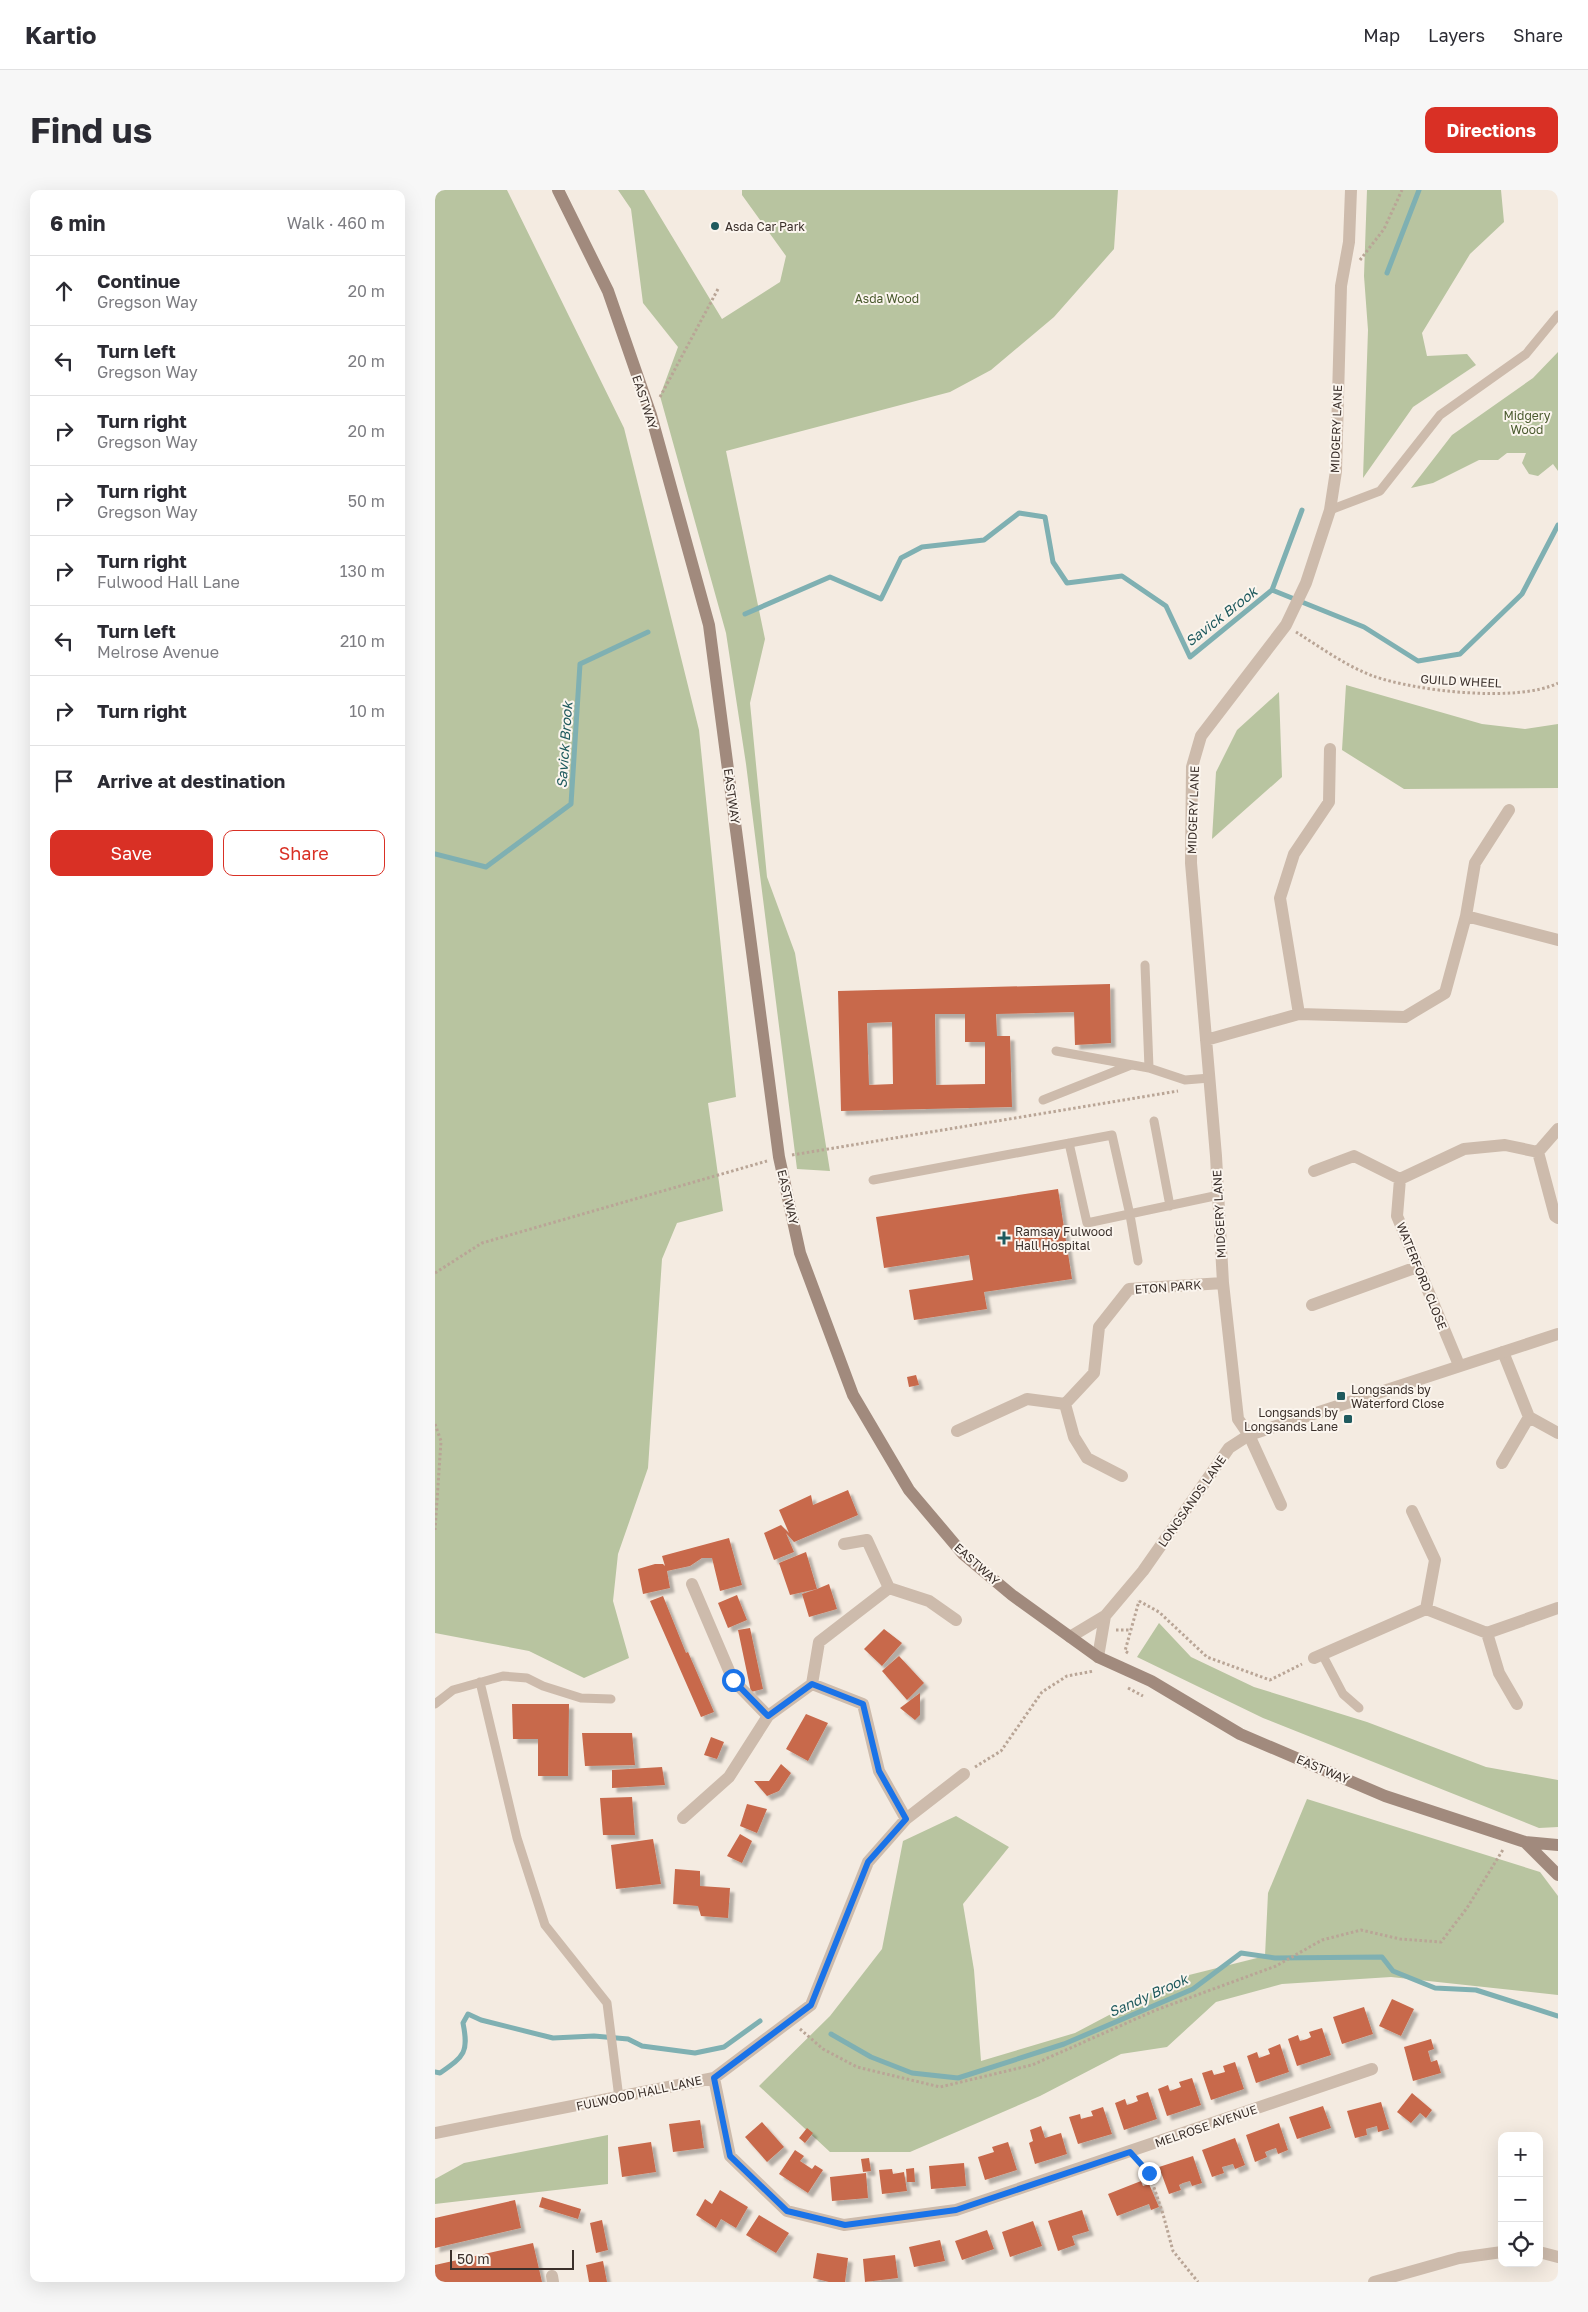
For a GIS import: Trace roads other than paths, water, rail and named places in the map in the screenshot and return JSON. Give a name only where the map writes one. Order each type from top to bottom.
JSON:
[{"type":"main road","name":"EASTWAY","points":[[558,190],[608,291],[651,415],[709,625],[779,1157],[801,1253],[853,1395],[909,1490],[963,1554],[1012,1595],[1098,1656],[1151,1681],[1240,1734],[1385,1796],[1525,1842],[1558,1845]]},
{"type":"main road","name":"EASTWAY","points":[[1525,1842],[1558,1875]]},
{"type":"street","name":"MIDGERY LANE","points":[[1281,1505],[1249,1435],[1238,1419],[1223,1283],[1219,1195],[1191,863],[1192,767],[1201,736],[1289,620],[1306,583],[1330,510],[1335,472],[1341,286],[1349,242],[1351,190]]},
{"type":"street","points":[[1299,1014],[1279,898],[1295,854],[1329,802],[1330,749]]},
{"type":"street","points":[[1206,1040],[1299,1014],[1405,1017],[1445,993],[1466,916],[1475,863],[1509,810]]},
{"type":"street","points":[[1466,916],[1558,940]]},
{"type":"street","points":[[1538,1152],[1558,1129]]},
{"type":"street","points":[[1314,1171],[1354,1156],[1400,1179],[1465,1149],[1505,1144],[1538,1152]]},
{"type":"street","points":[[1538,1152],[1555,1216],[1558,1218]]},
{"type":"street","name":"WATERFORD CLOSE","points":[[1400,1179],[1397,1216],[1459,1365]]},
{"type":"street","points":[[1312,1305],[1417,1267]]},
{"type":"street","name":"ETON PARK","points":[[1065,1404],[1094,1373],[1099,1327],[1129,1289],[1223,1283]]},
{"type":"street","name":"LONGSANDS LANE","points":[[1071,1638],[1105,1616],[1143,1571],[1229,1448],[1249,1435],[1558,1334]]},
{"type":"street","points":[[1503,1352],[1529,1417],[1558,1433]]},
{"type":"street","points":[[957,1431],[1027,1399],[1065,1404],[1074,1437],[1087,1458],[1122,1476]]},
{"type":"street","points":[[1502,1463],[1529,1417]]},
{"type":"street","points":[[1412,1511],[1435,1560],[1426,1609]]},
{"type":"street","points":[[844,1544],[867,1540],[889,1588],[929,1601],[956,1620]]},
{"type":"street","points":[[691,1584],[733,1680],[768,1716]]},
{"type":"street","points":[[683,1818],[729,1777],[768,1716],[812,1684],[819,1642],[889,1588]]},
{"type":"street","points":[[1318,1656],[1426,1609],[1487,1633],[1558,1608]]},
{"type":"street","points":[[1098,1656],[1105,1616]]},
{"type":"street","points":[[1487,1633],[1499,1673],[1517,1704]]},
{"type":"street","points":[[812,1684],[863,1704],[879,1771],[906,1819]]},
{"type":"street","name":"FULWOOD HALL LANE","points":[[435,2133],[714,2078],[811,2005],[868,1862],[906,1819],[964,1774]]},
{"type":"street","name":"MELROSE AVENUE","points":[[714,2078],[730,2156],[787,2211],[845,2225],[956,2210],[1372,2069]]},
{"type":"street","points":[[1373,2282],[1459,2258],[1498,2253]]},
{"type":"street","points":[[1543,2253],[1558,2257]]},
{"type":"lane","points":[[1330,510],[1380,491],[1440,415],[1526,354],[1558,315]]},
{"type":"lane","points":[[1145,965],[1149,1068]]},
{"type":"lane","points":[[1056,1051],[1149,1068],[1185,1080],[1210,1078]]},
{"type":"lane","points":[[1043,1100],[1131,1065]]},
{"type":"lane","points":[[1154,1121],[1170,1206]]},
{"type":"lane","points":[[873,1180],[1112,1135],[1138,1261]]},
{"type":"lane","points":[[1069,1143],[1087,1223],[1219,1195]]},
{"type":"lane","points":[[1318,1656],[1343,1694],[1359,1708]]},
{"type":"lane","points":[[435,1704],[453,1690],[503,1676],[527,1678],[581,1698],[611,1699]]},
{"type":"lane","points":[[480,1682],[517,1838],[545,1924],[607,2003],[619,2098]]},
{"type":"waterway","points":[[1387,273],[1419,190]]},
{"type":"waterway","points":[[1272,590],[1302,510]]},
{"type":"waterway","name":"Savick Brook","points":[[745,614],[830,577],[881,599],[901,558],[922,547],[984,540],[1019,513],[1045,517],[1053,562],[1067,583],[1122,576],[1166,606],[1190,657],[1272,590],[1364,627],[1418,661],[1460,654],[1522,594],[1558,525]]},
{"type":"waterway","name":"Savick Brook","points":[[435,854],[486,867],[571,804],[580,664],[648,632]]},
{"type":"waterway","name":"Sandy Brook","points":[[831,2034],[871,2057],[912,2073],[958,2078],[1064,2044],[1193,1989],[1241,1953],[1275,1958],[1382,1957],[1393,1971],[1435,1988],[1476,1990],[1558,2016]]},
{"type":"waterway","points":[[435,2072],[440,2073],[455,2062],[463,2053],[465,2048],[463,2023],[468,2014],[481,2020],[553,2038],[594,2036],[628,2039],[642,2046],[695,2053],[724,2047],[760,2021]]},
{"type":"place","name":"Asda Car Park","points":[[715,226]]},
{"type":"place","name":"Ramsay Fulwood Hall Hospital","points":[[1004,1238]]},
{"type":"place","name":"Longsands by Waterford Close","points":[[1341,1396]]},
{"type":"place","name":"Longsands by Longsands Lane","points":[[1348,1419]]},
{"type":"park label","name":"Asda Wood","points":[[887,298]]},
{"type":"park label","name":"Midgery Wood","points":[[1527,422]]}]
